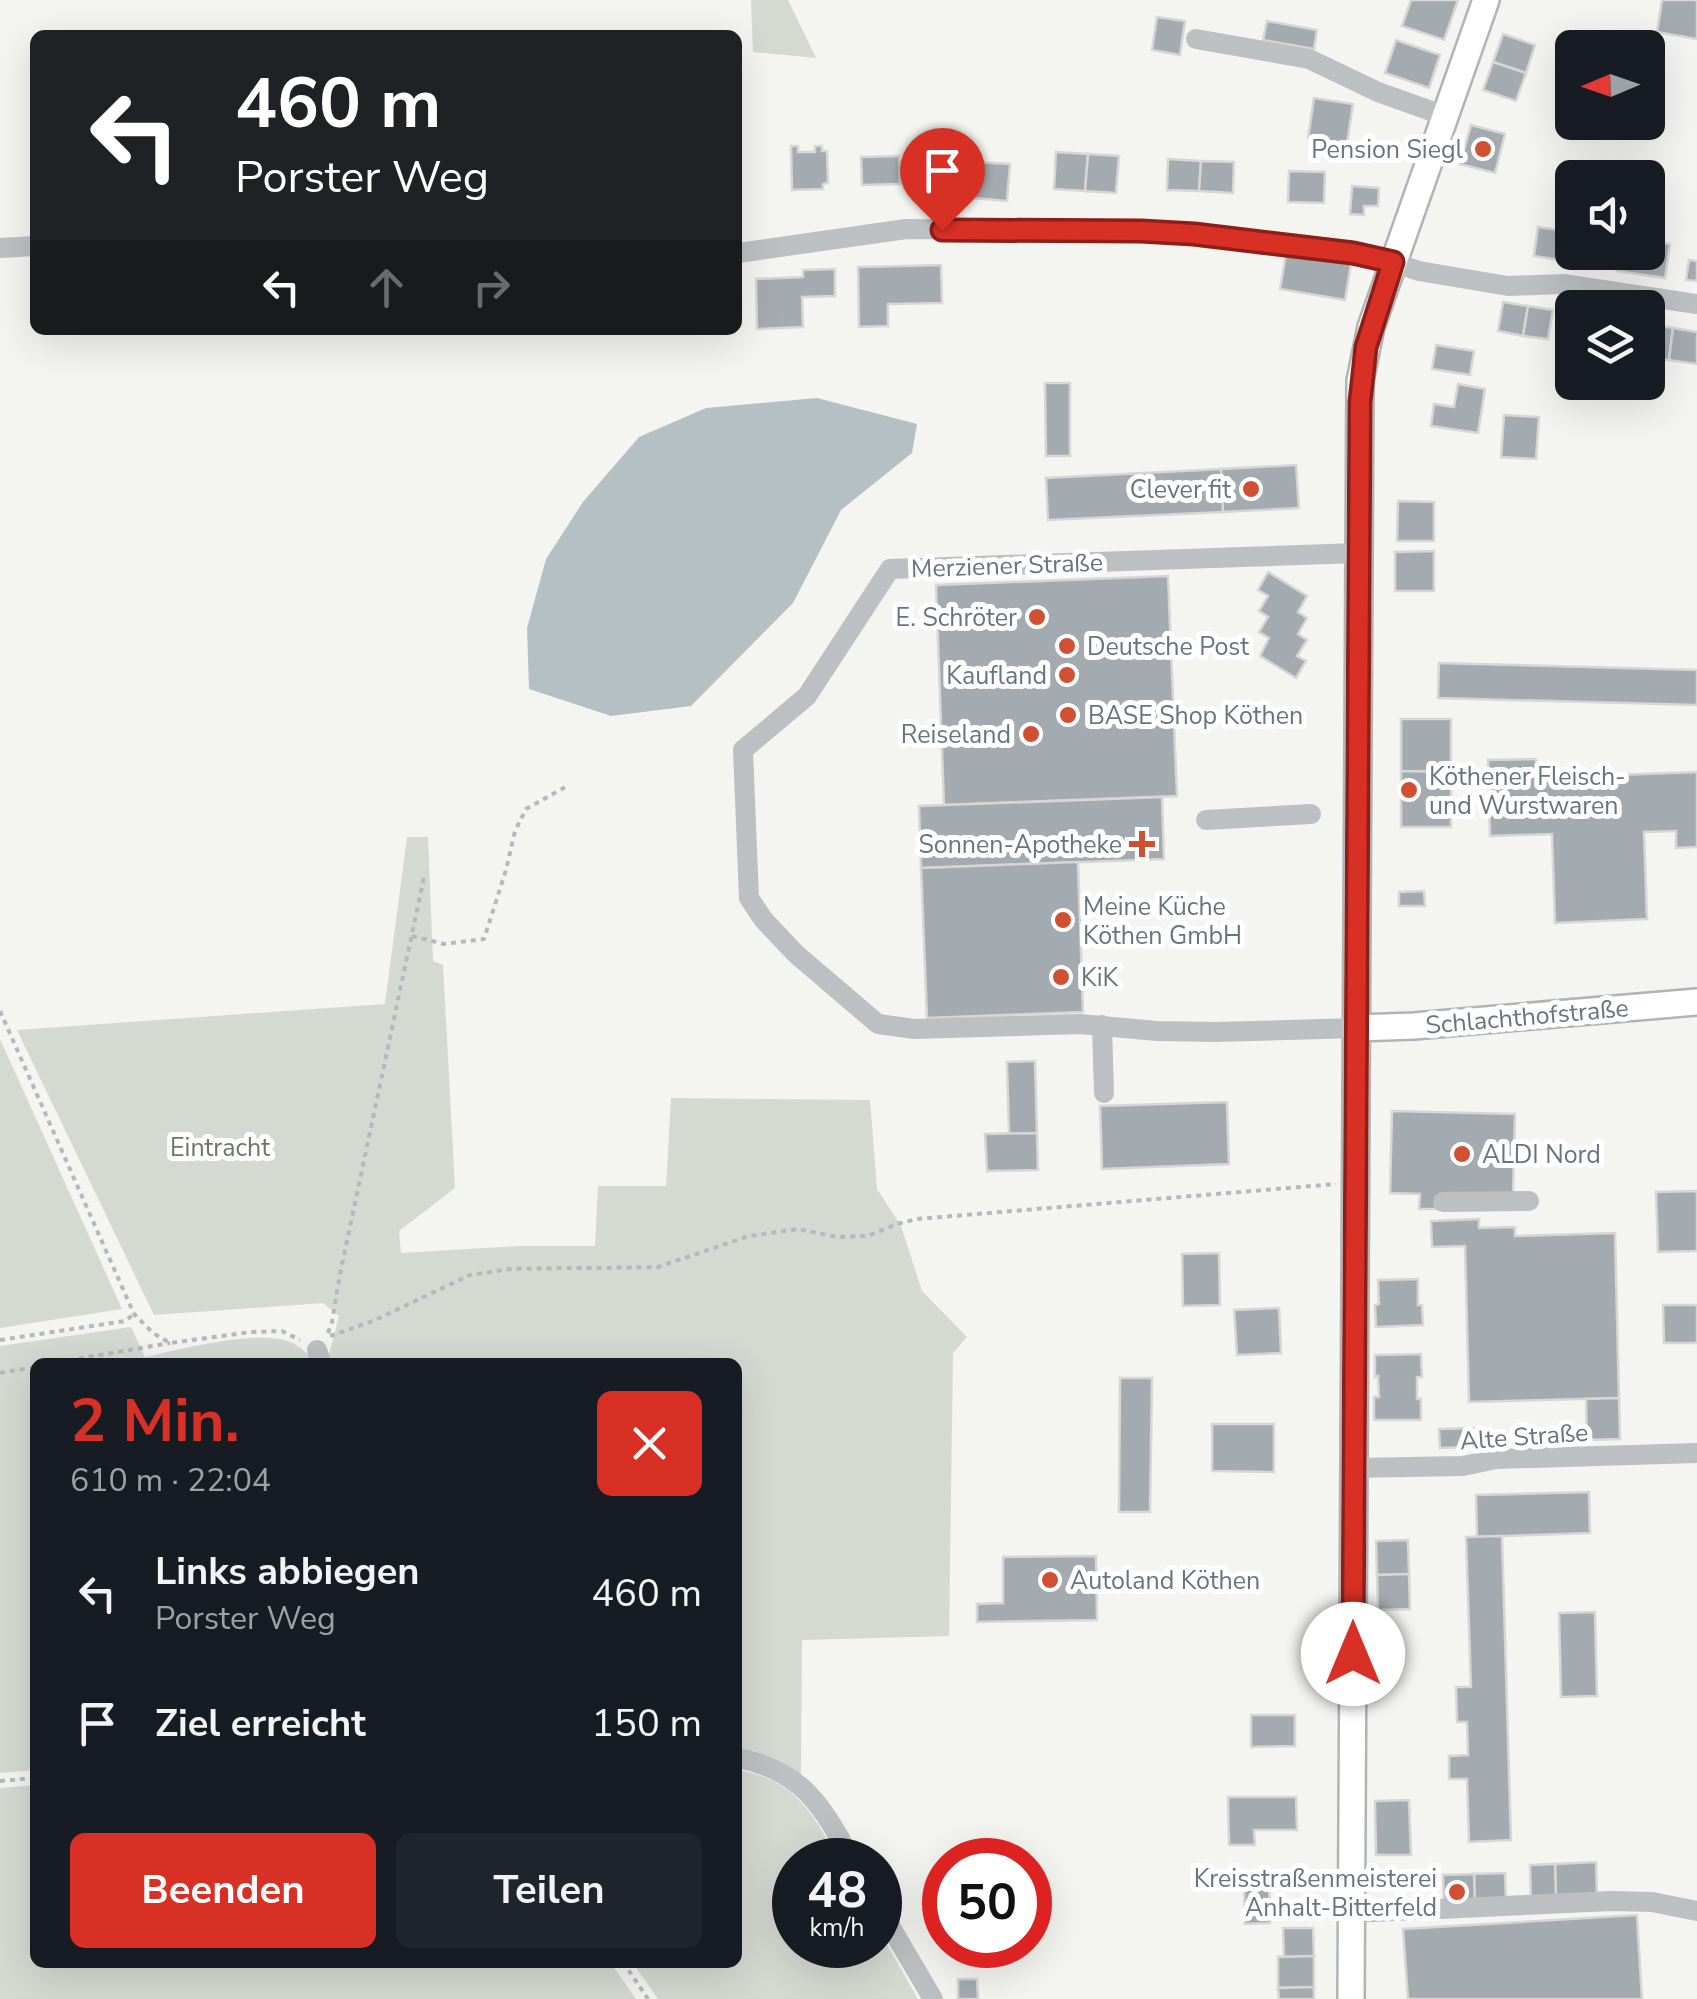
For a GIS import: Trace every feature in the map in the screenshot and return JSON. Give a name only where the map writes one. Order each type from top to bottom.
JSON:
[{"type":"main road","points":[[1351,1999],[1362,365],[1393,262],[1486,0]]},
{"type":"main road","name":"Schlachthofstraße","points":[[1357,1028],[1697,1002]]},
{"type":"street","points":[[1196,40],[1309,59],[1378,92],[1445,116]]},
{"type":"street","points":[[742,253],[906,230],[1141,231],[1353,253],[1438,275],[1508,286],[1563,284],[1697,304]]},
{"type":"street","points":[[0,248],[30,246]]},
{"type":"street","name":"Merziener Straße","points":[[1102,1025],[915,1029],[878,1024],[796,954],[749,898],[743,750],[808,696],[890,568],[1358,553]]},
{"type":"street","points":[[1206,820],[1311,814]]},
{"type":"street","points":[[1104,1093],[1102,1025],[1215,1032],[1357,1028]]},
{"type":"street","points":[[1443,1202],[1529,1201]]},
{"type":"street","name":"Alte Straße","points":[[1354,1468],[1463,1466],[1496,1459],[1697,1452]]},
{"type":"street","points":[[742,1759],[763,1763],[803,1788],[824,1811],[839,1838]]},
{"type":"street","points":[[1352,1913],[1610,1901],[1652,1902],[1697,1910]]},
{"type":"street","points":[[902,1947],[932,1999]]},
{"type":"path","points":[[412,936],[444,944],[484,939],[515,831],[526,809],[569,785]]},
{"type":"path","points":[[322,1350],[332,1322],[424,877]]},
{"type":"path","points":[[0,1012],[134,1314],[152,1333],[170,1343]]},
{"type":"path","points":[[322,1350],[470,1275],[510,1269],[658,1267],[749,1236],[798,1229],[837,1237],[868,1236],[917,1219],[1356,1182]]},
{"type":"path","points":[[0,1340],[125,1320],[134,1314]]},
{"type":"path","points":[[82,1358],[251,1332],[282,1331],[322,1350]]},
{"type":"path","points":[[0,1373],[30,1368]]},
{"type":"path","points":[[0,1781],[30,1778]]},
{"type":"path","points":[[627,1968],[648,1999]]},
{"type":"green space","points":[[751,0],[788,0],[816,58],[753,52]]},
{"type":"green space","name":"Eintracht","points":[[407,837],[428,837],[433,961],[443,965],[455,1188],[399,1231],[401,1253],[595,1246],[598,1186],[666,1186],[671,1098],[870,1100],[877,1189],[901,1226],[922,1291],[967,1337],[953,1353],[949,1636],[802,1640],[801,1778],[742,1752],[742,1358],[328,1358],[339,1316],[323,1303],[154,1315],[17,1030],[385,1004]]},
{"type":"green space","points":[[0,1039],[122,1309],[0,1328]]},
{"type":"green space","points":[[131,1327],[145,1357],[224,1341],[267,1338],[285,1340],[310,1358],[30,1358],[30,1770],[0,1773],[0,1346]]},
{"type":"green space","points":[[742,1771],[788,1790],[826,1838],[772,1838],[772,1968],[900,1968],[918,1999],[658,1999],[636,1968],[742,1968]]},
{"type":"green space","points":[[30,1785],[30,1968],[614,1968],[636,1999],[0,1999],[0,1788]]},
{"type":"shaded area","points":[[817,398],[917,424],[912,453],[841,510],[793,603],[691,706],[611,716],[529,689],[527,628],[546,559],[583,502],[639,437],[706,408]]},
{"type":"building","points":[[1411,0],[1458,0],[1444,40],[1402,26]]},
{"type":"building","points":[[1662,0],[1697,0],[1697,39],[1657,30]]},
{"type":"building","points":[[1157,17],[1185,21],[1180,55],[1152,50]]},
{"type":"building","points":[[1267,21],[1317,30],[1314,49],[1263,40]]},
{"type":"building","points":[[1503,34],[1535,45],[1526,73],[1493,62]]},
{"type":"building","points":[[1396,40],[1440,55],[1429,88],[1385,73]]},
{"type":"building","points":[[1493,62],[1526,73],[1516,101],[1483,90]]},
{"type":"building","points":[[1314,98],[1353,104],[1347,144],[1308,138]]},
{"type":"building","name":"Pension Siegl","points":[[1471,125],[1505,134],[1495,173],[1460,164]]},
{"type":"building","points":[[791,146],[798,146],[798,152],[815,152],[815,146],[827,151],[828,183],[823,184],[823,189],[792,190]]},
{"type":"building","points":[[1056,152],[1088,154],[1085,191],[1054,189]]},
{"type":"building","points":[[946,154],[947,191],[912,191],[912,155]]},
{"type":"building","points":[[1088,154],[1119,156],[1116,193],[1085,191]]},
{"type":"building","points":[[899,156],[900,184],[862,185],[861,157]]},
{"type":"building","points":[[1168,159],[1201,161],[1199,191],[1167,190]]},
{"type":"building","points":[[1201,161],[1234,162],[1233,193],[1199,191]]},
{"type":"building","points":[[976,162],[1010,164],[1007,201],[973,198]]},
{"type":"building","points":[[1289,171],[1325,172],[1324,203],[1288,202]]},
{"type":"building","points":[[1352,186],[1379,188],[1378,206],[1364,206],[1364,215],[1350,214]]},
{"type":"building","points":[[1538,227],[1555,230],[1555,259],[1534,256]]},
{"type":"building","points":[[1665,243],[1670,244],[1665,278],[1617,271],[1665,270]]},
{"type":"building","points":[[1286,254],[1351,264],[1345,300],[1280,289]]},
{"type":"building","points":[[1689,260],[1697,261],[1697,281],[1686,280]]},
{"type":"building","points":[[941,265],[942,303],[888,304],[888,326],[859,327],[858,267]]},
{"type":"building","points":[[835,269],[835,296],[802,297],[803,327],[757,329],[756,279],[803,277],[803,270]]},
{"type":"building","points":[[1503,302],[1528,306],[1523,336],[1498,331]]},
{"type":"building","points":[[1528,306],[1553,310],[1548,339],[1523,336]]},
{"type":"building","points":[[1665,327],[1673,328],[1669,360],[1665,359]]},
{"type":"building","points":[[1673,328],[1697,332],[1697,364],[1669,360]]},
{"type":"building","points":[[1436,345],[1474,351],[1470,375],[1432,369]]},
{"type":"building","points":[[1045,383],[1070,383],[1070,456],[1046,456]]},
{"type":"building","points":[[1458,384],[1485,389],[1478,433],[1431,426],[1434,404],[1454,407]]},
{"type":"building","points":[[1504,415],[1539,417],[1536,459],[1501,457]]},
{"type":"building","points":[[1296,465],[1299,508],[1223,512],[1221,469]]},
{"type":"building","points":[[1221,469],[1223,512],[1048,520],[1046,478]]},
{"type":"building","points":[[1398,501],[1434,502],[1434,541],[1397,541]]},
{"type":"building","points":[[1434,551],[1434,591],[1395,591],[1395,552]]},
{"type":"building","points":[[1268,572],[1307,596],[1298,612],[1307,618],[1298,634],[1307,640],[1297,656],[1306,661],[1296,678],[1260,656],[1269,638],[1259,632],[1268,617],[1259,611],[1268,596],[1258,590]]},
{"type":"building","points":[[1168,576],[1177,796],[944,805],[936,585]]},
{"type":"building","points":[[1439,663],[1697,670],[1697,705],[1438,698]]},
{"type":"building","points":[[1401,719],[1451,719],[1451,772],[1401,771]]},
{"type":"building","points":[[1536,759],[1536,778],[1697,772],[1697,847],[1676,848],[1676,831],[1644,832],[1647,919],[1555,923],[1552,834],[1490,836],[1488,760]]},
{"type":"building","points":[[1401,771],[1451,772],[1451,827],[1401,827]]},
{"type":"building","points":[[1162,797],[1164,859],[921,868],[919,806]]},
{"type":"building","points":[[1078,862],[1083,1012],[927,1018],[921,868]]},
{"type":"building","points":[[1424,891],[1425,906],[1399,906],[1399,892]]},
{"type":"building","points":[[1035,1061],[1037,1133],[1009,1134],[1007,1062]]},
{"type":"building","points":[[1227,1102],[1229,1164],[1102,1169],[1100,1106]]},
{"type":"building","points":[[1392,1111],[1515,1114],[1513,1194],[1441,1209],[1419,1209],[1420,1194],[1390,1193]]},
{"type":"building","points":[[1037,1133],[1038,1170],[987,1171],[985,1134]]},
{"type":"building","points":[[1697,1191],[1697,1251],[1658,1252],[1656,1192]]},
{"type":"building","points":[[1479,1219],[1479,1228],[1515,1227],[1515,1236],[1615,1233],[1619,1398],[1469,1402],[1465,1246],[1432,1247],[1431,1221]]},
{"type":"building","points":[[1219,1253],[1220,1305],[1183,1306],[1182,1254]]},
{"type":"building","points":[[1418,1279],[1423,1325],[1376,1327],[1378,1280]]},
{"type":"building","points":[[1663,1305],[1697,1305],[1697,1343],[1664,1343]]},
{"type":"building","points":[[1279,1308],[1281,1353],[1237,1355],[1234,1310]]},
{"type":"building","points":[[1421,1354],[1422,1377],[1417,1377],[1417,1399],[1421,1399],[1421,1420],[1374,1420],[1374,1397],[1379,1397],[1375,1355]]},
{"type":"building","name":"Autoland Köthen","points":[[1120,1378],[1152,1378],[1150,1512],[1119,1512]]},
{"type":"building","points":[[1619,1398],[1620,1439],[1587,1440],[1586,1399]]},
{"type":"building","points":[[1212,1424],[1274,1424],[1274,1472],[1212,1471]]},
{"type":"building","points":[[1474,1428],[1475,1447],[1440,1448],[1439,1429]]},
{"type":"building","points":[[1589,1492],[1590,1533],[1477,1537],[1476,1495]]},
{"type":"building","points":[[1502,1536],[1511,1840],[1469,1842],[1467,1779],[1449,1779],[1449,1756],[1468,1755],[1467,1722],[1457,1722],[1456,1687],[1471,1687],[1466,1537]]},
{"type":"building","points":[[1408,1540],[1409,1574],[1377,1575],[1376,1541]]},
{"type":"building","name":"Autoland Köthen","points":[[1096,1556],[1097,1620],[977,1622],[977,1604],[1003,1603],[1003,1557]]},
{"type":"building","points":[[1409,1574],[1410,1609],[1378,1610],[1377,1575]]},
{"type":"building","points":[[1595,1612],[1597,1696],[1561,1697],[1559,1613]]},
{"type":"building","points":[[1251,1715],[1295,1715],[1295,1746],[1251,1747]]},
{"type":"building","points":[[1228,1797],[1296,1797],[1297,1830],[1254,1830],[1255,1845],[1229,1845]]},
{"type":"building","points":[[1409,1800],[1411,1855],[1376,1855],[1375,1801]]},
{"type":"building","points":[[1596,1862],[1597,1894],[1556,1896],[1555,1864]]},
{"type":"building","points":[[1555,1864],[1556,1901],[1531,1902],[1530,1865]]},
{"type":"building","points":[[1505,1873],[1506,1902],[1475,1904],[1474,1874]]},
{"type":"building","points":[[1474,1874],[1475,1904],[1444,1905],[1443,1875]]},
{"type":"building","points":[[1269,1883],[1270,1923],[1245,1924],[1244,1884]]},
{"type":"building","points":[[1637,1915],[1642,1999],[1408,1999],[1403,1929]]},
{"type":"building","points":[[1283,1928],[1313,1928],[1314,1956],[1284,1957]]},
{"type":"building","points":[[1314,1956],[1314,1987],[1278,1988],[1278,1957]]},
{"type":"building","points":[[958,1979],[977,1979],[978,1999],[958,1999]]},
{"type":"building","points":[[1314,1987],[1314,1999],[1279,1999],[1278,1988]]},
{"type":"place","name":"Pension Siegl","points":[[1483,149]]},
{"type":"place","name":"Clever fit","points":[[1251,489]]},
{"type":"place","name":"E. Schröter","points":[[1037,617]]},
{"type":"place","name":"Deutsche Post","points":[[1067,646]]},
{"type":"place","name":"Kaufland","points":[[1067,675]]},
{"type":"place","name":"BASE Shop Köthen","points":[[1068,715]]},
{"type":"place","name":"Reiseland","points":[[1031,734]]},
{"type":"place","name":"Köthener Fleisch- und Wurstwaren","points":[[1409,790]]},
{"type":"place","name":"Sonnen-Apotheke","points":[[1142,844]]},
{"type":"place","name":"Meine Küche Köthen GmbH","points":[[1063,920]]},
{"type":"place","name":"KiK","points":[[1061,977]]},
{"type":"place","name":"ALDI Nord","points":[[1462,1154]]},
{"type":"place","name":"Autoland Köthen","points":[[1050,1580]]},
{"type":"place","name":"Kreisstraßenmeisterei Anhalt-Bitterfeld","points":[[1457,1892]]},
{"type":"route","points":[[942,230],[1194,234],[1353,253],[1393,262],[1366,347],[1360,402],[1353,1654]]}]
